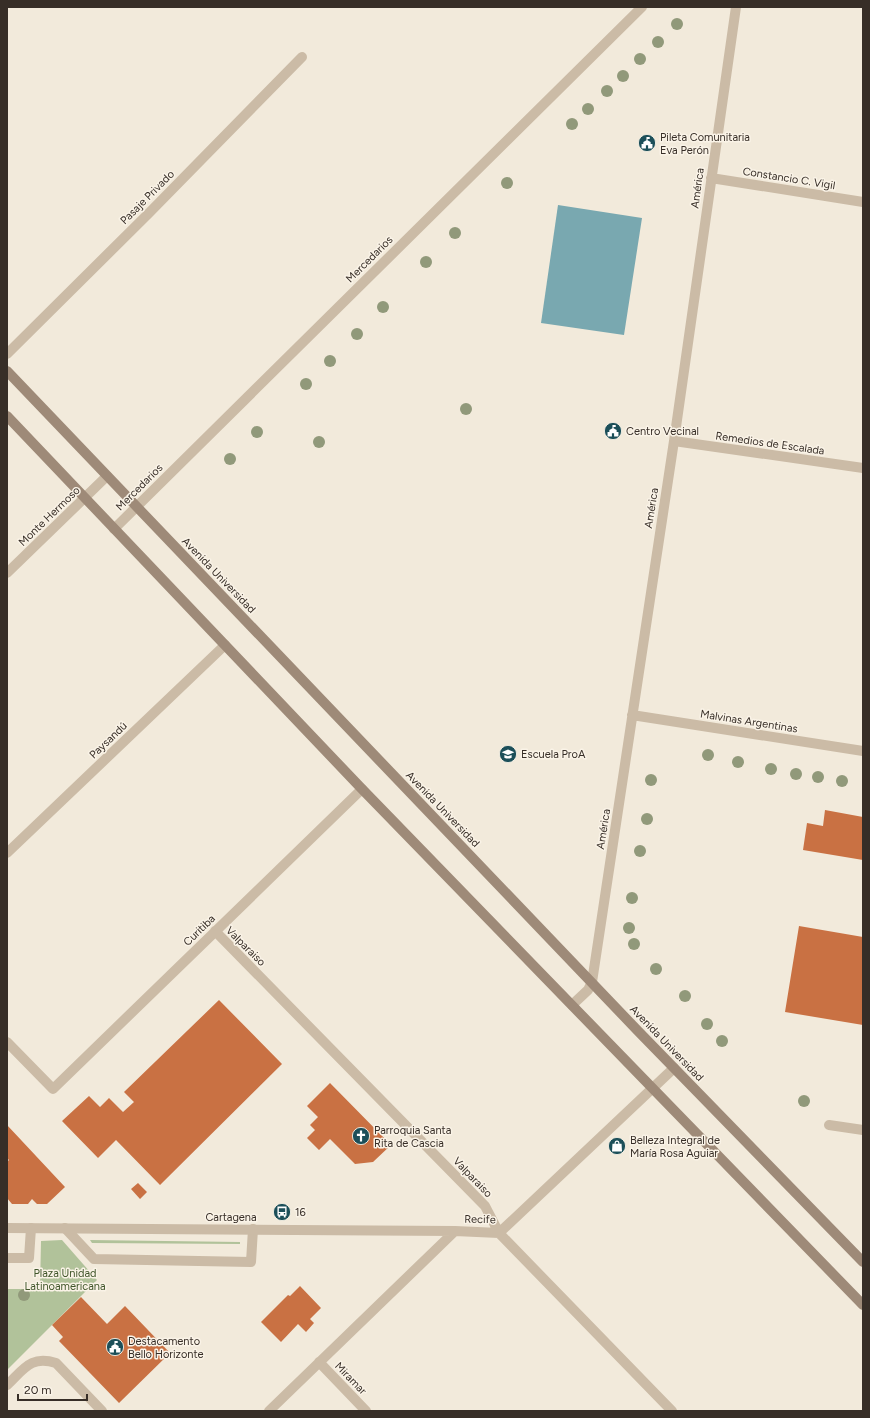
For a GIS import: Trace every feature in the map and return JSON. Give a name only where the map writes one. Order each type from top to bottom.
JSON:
[{"type":"main road","name":"Avenida Universidad","points":[[7,371],[674,1068],[863,1262]]},
{"type":"main road","points":[[7,416],[362,789],[863,1305]]},
{"type":"street","name":"Mercedarios","points":[[114,529],[642,7]]},
{"type":"street","name":"América","points":[[572,1005],[588,990],[592,982],[674,441],[736,7]]},
{"type":"street","name":"Pasaje Privado","points":[[7,354],[155,207],[302,57]]},
{"type":"street","name":"Constancio C. Vigil","points":[[711,178],[863,202]]},
{"type":"street","name":"Remedios de Escalada","points":[[674,441],[863,468]]},
{"type":"street","name":"Monte Hermoso","points":[[7,573],[107,476]]},
{"type":"street","name":"Paysandú","points":[[7,853],[225,645]]},
{"type":"street","name":"Malvinas Argentinas","points":[[632,715],[863,751]]},
{"type":"street","name":"Curitiba","points":[[7,1042],[53,1089],[362,789]]},
{"type":"street","name":"Valparaiso","points":[[215,932],[485,1206],[499,1233],[672,1411]]},
{"type":"street","name":"Recife","points":[[269,1411],[455,1231],[499,1233],[674,1068]]},
{"type":"street","points":[[829,1125],[863,1130]]},
{"type":"street","name":"Cartagena","points":[[7,1228],[455,1231]]},
{"type":"street","points":[[7,1258],[29,1258],[31,1228]]},
{"type":"street","points":[[66,1228],[94,1260],[251,1262],[253,1229]]},
{"type":"street","points":[[7,1385],[27,1366],[36,1360],[47,1360],[56,1363],[102,1411]]},
{"type":"street","name":"Miramar","points":[[319,1362],[366,1411]]},
{"type":"green space","name":"Plaza Unidad Latinoamericana","points":[[62,1240],[97,1280],[7,1370],[7,1289],[40,1289],[41,1241]]},
{"type":"green space","points":[[90,1240],[240,1242],[240,1244],[92,1243]]},
{"type":"water","points":[[558,205],[642,218],[624,335],[541,323]]},
{"type":"building","points":[[825,810],[863,817],[863,860],[803,850],[807,823],[823,826]]},
{"type":"building","points":[[799,926],[863,937],[863,1025],[785,1012]]},
{"type":"building","points":[[219,1000],[282,1064],[160,1185],[116,1140],[98,1158],[62,1121],[89,1096],[100,1107],[109,1098],[123,1112],[134,1102],[124,1092]]},
{"type":"building","points":[[330,1083],[391,1145],[373,1162],[355,1164],[330,1139],[319,1150],[307,1138],[315,1130],[310,1125],[318,1117],[307,1106]]},
{"type":"building","points":[[7,1125],[65,1187],[47,1204],[37,1204],[32,1199],[28,1204],[12,1204],[7,1198],[7,1162],[9,1160],[7,1158]]},
{"type":"building","points":[[138,1183],[147,1192],[140,1199],[131,1189]]},
{"type":"building","points":[[300,1286],[321,1308],[310,1319],[314,1323],[306,1332],[298,1324],[281,1342],[261,1322],[288,1295],[290,1296]]},
{"type":"building","name":"Destacamento Bello Horizonte","points":[[81,1297],[107,1324],[125,1306],[170,1353],[119,1403],[59,1341],[63,1337],[52,1325]]},
{"type":"place","name":"Pileta Comunitaria Eva Perón","points":[[647,143]]},
{"type":"place","name":"Centro Vecinal","points":[[613,431]]},
{"type":"place","name":"Escuela ProA","points":[[508,754]]},
{"type":"place","name":"Parroquia Santa Rita de Cascia","points":[[361,1136]]},
{"type":"place","name":"Belleza Integral de María Rosa Aguiar","points":[[617,1146]]},
{"type":"place","name":"16","points":[[282,1212]]},
{"type":"place","name":"Destacamento Bello Horizonte","points":[[115,1347]]}]
